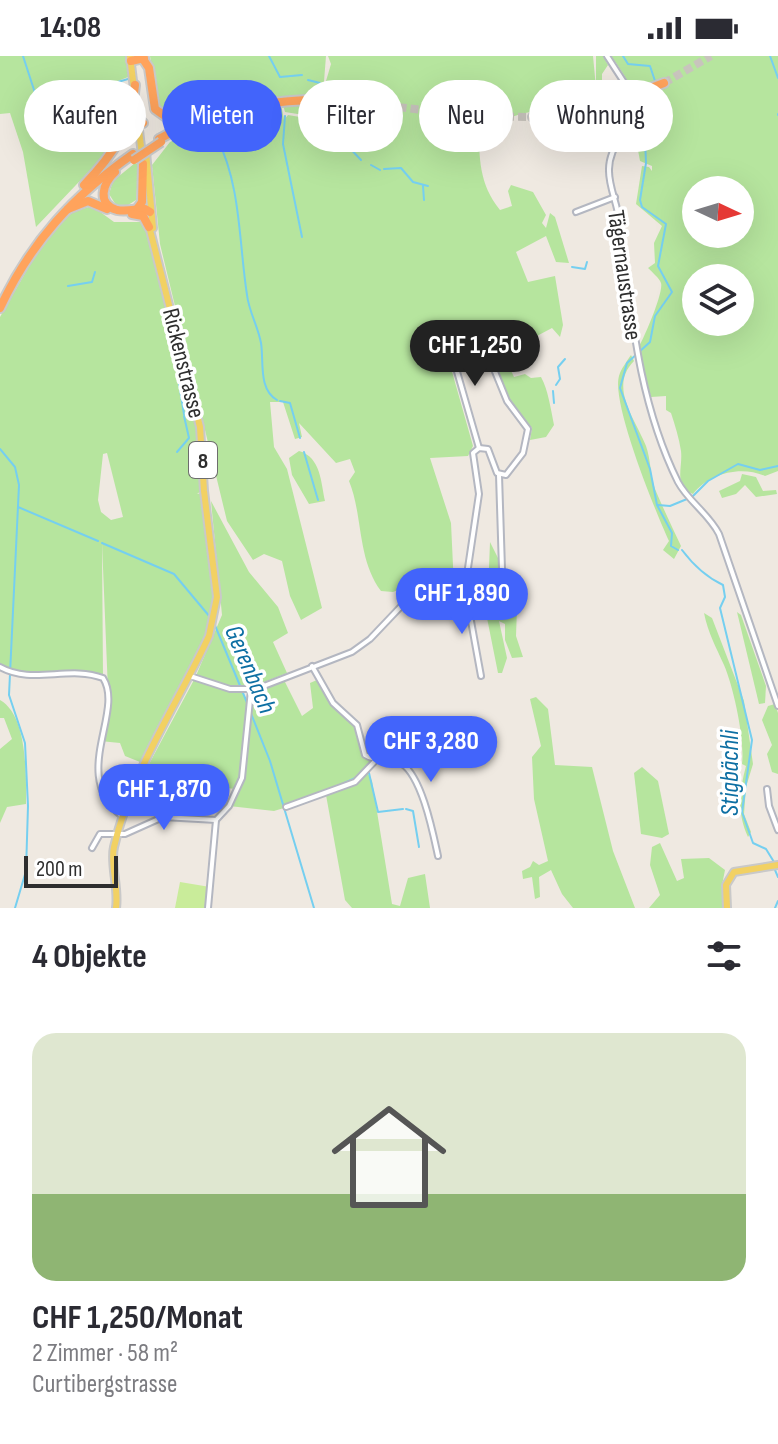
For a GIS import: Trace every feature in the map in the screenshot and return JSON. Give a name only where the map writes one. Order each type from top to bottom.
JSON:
[{"type":"highway","points":[[135,57],[149,68],[151,101],[162,115]]},
{"type":"highway","points":[[149,227],[143,216],[112,208],[105,201],[103,191],[110,177],[162,139]]},
{"type":"highway","points":[[0,308],[25,260],[62,210],[112,152]]},
{"type":"highway","points":[[62,210],[136,159]]},
{"type":"highway","points":[[134,212],[142,202],[136,159]]},
{"type":"highway","points":[[55,219],[73,206],[88,201],[117,214],[148,210]]},
{"type":"main road","name":"Rickenstrasse","points":[[135,57],[135,80]]},
{"type":"main road","name":"Rickenstrasse","points":[[135,57],[138,80]]},
{"type":"main road","name":"Rickenstrasse","points":[[137,152],[136,159],[162,275]]},
{"type":"main road","name":"Rickenstrasse","points":[[116,908],[118,890],[113,854],[124,816],[132,793],[212,626],[217,597],[200,427],[149,227],[144,152]]},
{"type":"main road","points":[[727,908],[726,885],[734,872],[778,865]]},
{"type":"street","name":"Tägernaustrasse","points":[[607,56],[631,93],[633,103],[630,119],[610,160],[636,353],[668,458],[679,484],[707,513],[719,534],[778,706]]},
{"type":"street","points":[[576,212],[615,197]]},
{"type":"street","points":[[480,335],[507,401],[528,429],[523,453],[509,473],[499,475]]},
{"type":"street","points":[[443,340],[456,368],[479,448]]},
{"type":"street","points":[[479,448],[489,450],[499,475],[503,600]]},
{"type":"street","points":[[479,448],[473,455],[479,490],[465,588],[481,676]]},
{"type":"street","points":[[190,676],[251,690],[363,645],[408,599],[465,588]]},
{"type":"street","points":[[312,666],[333,703],[357,725],[365,755],[375,761],[396,761],[407,769],[432,824],[438,856]]},
{"type":"street","points":[[0,667],[11,672],[94,674],[106,682],[107,712],[98,757],[106,800],[124,816]]},
{"type":"street","points":[[208,908],[216,820],[229,806],[242,778],[251,690]]},
{"type":"street","points":[[286,807],[347,786],[366,775],[375,761]]},
{"type":"street","points":[[767,789],[769,806],[778,830]]},
{"type":"street","points":[[92,848],[100,834],[125,834],[163,817],[216,820]]},
{"type":"green space","points":[[0,56],[128,56],[128,77],[120,80],[24,80],[24,152],[107,152],[36,227],[23,152],[10,113],[0,114]]},
{"type":"green space","points":[[150,56],[326,56],[324,80],[298,80],[298,96],[282,98],[282,80],[162,80],[162,109],[158,107]]},
{"type":"green space","points":[[328,56],[593,56],[595,80],[529,80],[529,112],[513,116],[513,80],[419,80],[419,152],[479,152],[484,180],[500,210],[512,206],[508,191],[511,185],[533,192],[546,215],[542,223],[546,228],[550,213],[555,217],[569,263],[556,262],[546,236],[516,252],[528,282],[555,276],[563,325],[560,337],[552,328],[535,337],[517,332],[513,342],[500,347],[514,377],[525,374],[531,378],[541,377],[554,425],[546,437],[530,440],[532,428],[508,399],[478,323],[438,340],[449,361],[473,446],[468,456],[430,458],[451,523],[454,587],[412,595],[408,586],[393,592],[381,591],[364,551],[349,481],[355,472],[350,459],[336,463],[299,423],[302,437],[295,439],[283,402],[270,402],[274,447],[287,469],[322,608],[301,620],[290,596],[282,561],[264,554],[253,560],[227,521],[160,244],[152,165],[162,152],[282,152],[282,109],[284,120],[288,115],[298,117],[298,152],[403,152],[403,80],[326,80],[331,64]]},
{"type":"green space","points":[[596,56],[603,56],[608,65],[602,80],[596,80]]},
{"type":"green space","points":[[611,56],[778,56],[778,471],[765,476],[745,471],[725,473],[707,481],[693,494],[687,491],[681,481],[680,446],[671,413],[666,410],[666,396],[651,397],[637,350],[661,288],[660,281],[648,268],[655,263],[654,243],[662,226],[636,204],[642,166],[652,171],[652,166],[640,161],[638,152],[673,152],[673,80],[626,79]]},
{"type":"green space","points":[[298,104],[298,114],[285,112],[283,105]]},
{"type":"green space","points":[[135,163],[139,165],[136,200],[125,207],[116,205],[109,194],[113,181]]},
{"type":"green space","points":[[92,206],[114,222],[140,222],[146,232],[198,428],[201,491],[197,494],[202,493],[215,588],[212,626],[145,764],[125,756],[120,743],[100,741],[108,691],[102,543],[103,678],[94,674],[14,673],[0,667],[0,317],[43,242],[69,213]],"holes":[[[107,453],[123,517],[111,520],[101,512],[98,500],[103,454]]]},
{"type":"green space","points":[[631,355],[634,361],[624,382],[626,404],[646,446],[655,489],[681,546],[674,559],[663,550],[669,541],[636,458],[622,409],[619,376]]},
{"type":"green space","points":[[299,451],[316,465],[325,501],[309,504],[292,475],[289,458]]},
{"type":"green space","points":[[742,474],[756,477],[763,491],[776,490],[777,494],[756,497],[745,485],[736,494],[722,498],[719,491],[740,481]]},
{"type":"green space","points":[[211,501],[249,572],[278,607],[288,633],[273,642],[287,673],[241,691],[250,704],[249,713],[255,691],[283,678],[302,716],[313,708],[310,683],[317,680],[333,703],[357,725],[363,751],[375,761],[366,770],[372,781],[392,904],[400,906],[408,878],[425,874],[430,908],[352,908],[345,900],[326,795],[274,811],[229,806],[237,789],[186,785],[177,816],[171,816],[172,803],[145,803],[156,771],[148,766],[195,678],[222,615]]},
{"type":"green space","points":[[490,542],[501,564],[500,607],[517,608],[516,636],[523,657],[512,658],[505,640],[505,624],[499,621],[507,658],[502,673],[498,673],[487,618]]},
{"type":"green space","points":[[737,612],[741,615],[766,686],[765,703],[759,704]]},
{"type":"green space","points":[[704,613],[712,618],[744,701],[753,764],[746,787],[744,814],[751,832],[748,837],[741,811],[746,766],[742,764],[738,714],[728,675]]},
{"type":"green space","points":[[536,697],[548,709],[555,765],[592,767],[613,851],[635,908],[573,908],[562,894],[551,870],[539,877],[540,897],[535,899],[532,877],[523,879],[522,871],[530,867],[533,861],[539,865],[548,861],[534,799],[532,757],[541,746],[530,699]]},
{"type":"green space","points":[[0,700],[9,708],[21,732],[26,804],[7,807],[0,823],[0,749],[12,739],[4,718],[0,718]]},
{"type":"green space","points":[[775,704],[778,713],[778,774],[772,772],[767,754],[772,745],[762,720],[768,706]]},
{"type":"green space","points":[[642,767],[658,781],[669,834],[662,838],[641,834],[634,773]]},
{"type":"green space","points":[[660,843],[677,881],[684,878],[681,859],[709,858],[725,870],[722,885],[725,908],[649,908],[660,895],[650,865],[652,847]]},
{"type":"green space","points":[[180,882],[210,887],[206,908],[175,908]]},
{"type":"waterway","points":[[23,56],[35,93],[46,103],[128,79]]},
{"type":"waterway","points":[[269,56],[280,77],[302,75]]},
{"type":"waterway","points":[[623,56],[628,64],[650,66],[655,80]]},
{"type":"waterway","points":[[770,56],[778,78]]},
{"type":"waterway","points":[[285,116],[283,144],[302,237]]},
{"type":"waterway","points":[[223,152],[235,195],[247,295],[261,343],[264,382],[277,400]]},
{"type":"waterway","points":[[354,152],[361,160]]},
{"type":"waterway","points":[[646,152],[640,200],[642,207],[666,224],[658,266],[672,292],[655,316],[650,342],[627,363],[620,388],[650,469],[657,505],[672,533],[671,546],[678,550]]},
{"type":"waterway","points":[[371,165],[380,170]]},
{"type":"waterway","points":[[384,169],[401,168],[413,182],[428,186]]},
{"type":"waterway","points":[[423,186],[424,200]]},
{"type":"waterway","points":[[572,267],[585,269],[587,262]]},
{"type":"waterway","points":[[68,286],[92,282],[95,272]]},
{"type":"waterway","points":[[168,316],[184,414]]},
{"type":"waterway","points":[[556,385],[560,379],[558,367],[565,359]]},
{"type":"waterway","points":[[553,391],[554,403]]},
{"type":"waterway","points":[[280,401],[290,403],[300,438]]},
{"type":"waterway","points":[[177,452],[189,438],[184,416]]},
{"type":"waterway","points":[[0,449],[15,467],[19,485],[9,695],[25,743],[28,806],[26,871],[15,908]]},
{"type":"waterway","points":[[304,452],[318,500]]},
{"type":"waterway","points":[[693,496],[708,481],[738,464],[760,470],[778,466]]},
{"type":"waterway","points":[[658,505],[670,506],[687,499]]},
{"type":"waterway","name":"Gerenbach","points":[[18,507],[98,541]]},
{"type":"waterway","name":"Gerenbach","points":[[102,543],[174,574],[210,617]]},
{"type":"waterway","name":"Stigbächli","points":[[682,550],[701,570],[723,585],[725,597],[720,608],[752,740],[742,812],[753,843],[766,849],[774,862]]},
{"type":"waterway","name":"Gerenbach","points":[[214,623],[248,705]]},
{"type":"waterway","name":"Gerenbach","points":[[250,711],[270,761],[314,908]]},
{"type":"waterway","points":[[369,773],[378,812],[403,809]]},
{"type":"waterway","points":[[333,788],[360,776]]},
{"type":"waterway","points":[[406,809],[413,811],[419,847]]},
{"type":"waterway","name":"Stigbächli","points":[[775,870],[778,877]]},
{"type":"waterway","name":"Stigbächli","points":[[775,908],[778,901]]},
{"type":"tunnel","points":[[669,80],[711,56]]},
{"type":"tunnel","points":[[403,108],[473,116],[529,117]]}]
